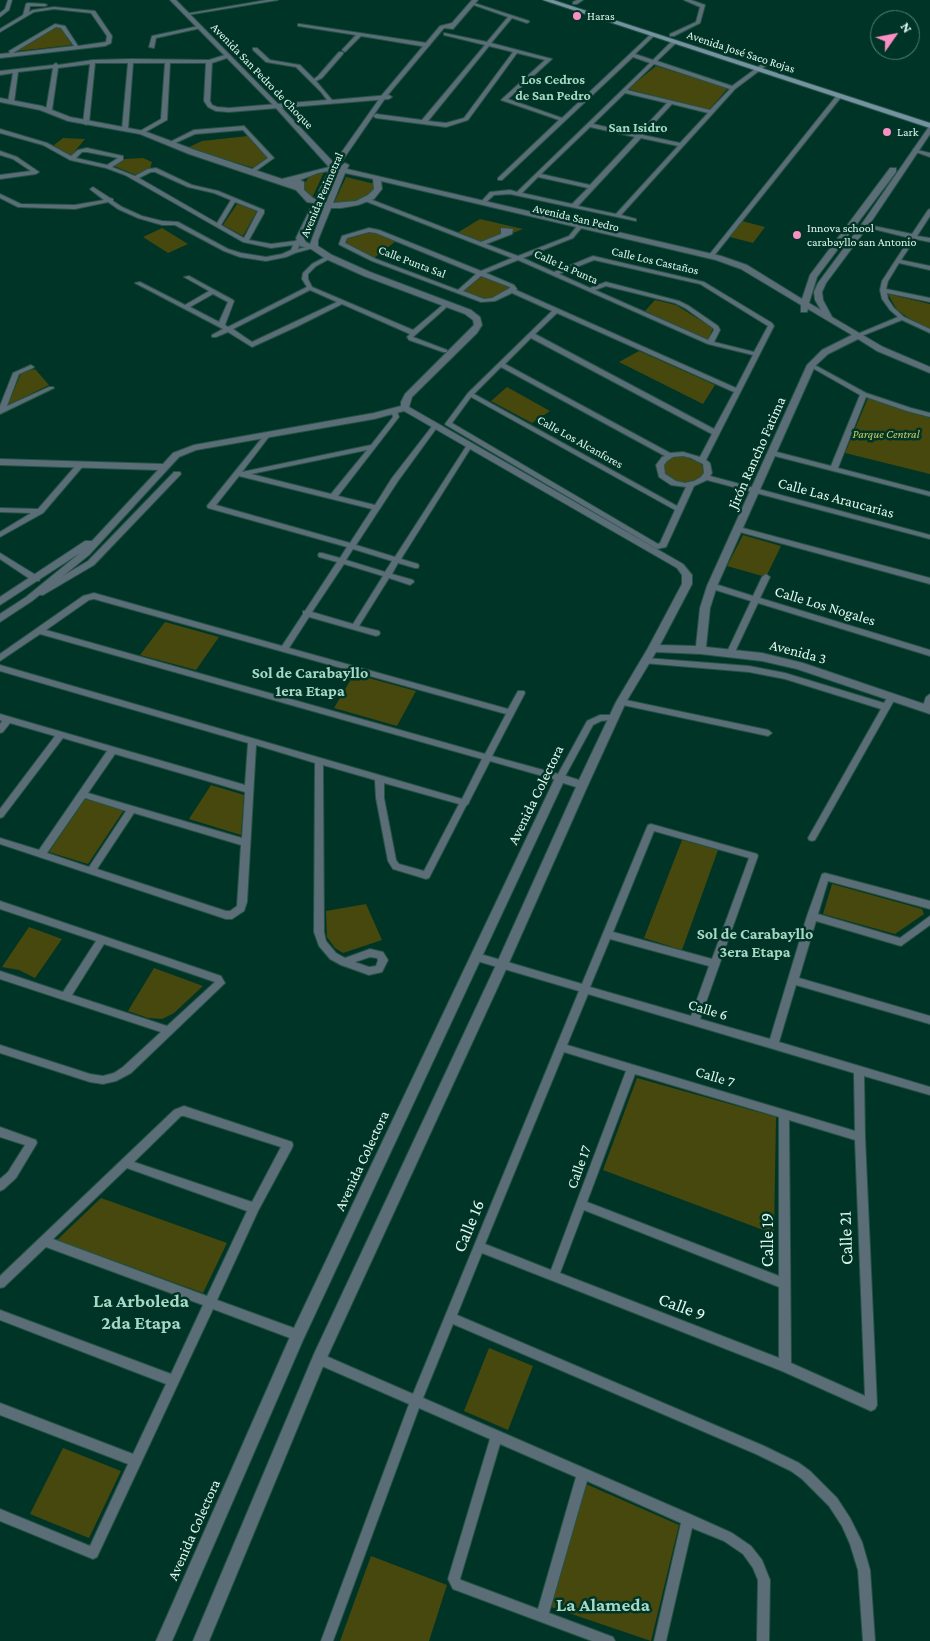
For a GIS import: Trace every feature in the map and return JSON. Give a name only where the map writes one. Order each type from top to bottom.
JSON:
[{"type":"main road","name":"Avenida José Saco Rojas","points":[[546,0],[653,35],[673,38]]},
{"type":"main road","name":"Avenida José Saco Rojas","points":[[565,0],[578,2],[673,38],[929,124]]},
{"type":"main road","name":"Avenida José Saco Rojas","points":[[760,67],[839,96],[929,124]]},
{"type":"street","points":[[0,16],[7,10],[10,0]]},
{"type":"street","name":"Avenida San Pedro de Choque","points":[[173,0],[277,106],[323,156],[333,170]]},
{"type":"street","points":[[187,14],[276,0]]},
{"type":"street","points":[[519,193],[653,62],[673,38],[698,23],[703,6],[686,0]]},
{"type":"street","points":[[474,1],[527,22]]},
{"type":"street","name":"Avenida Perimetral","points":[[455,24],[442,27],[387,96],[342,155],[298,241],[314,246],[314,240],[330,206],[342,172],[387,96],[446,34],[455,24],[474,1]]},
{"type":"street","points":[[0,31],[39,8],[54,8],[93,12],[109,33],[108,43],[3,55]]},
{"type":"street","points":[[424,122],[511,16]]},
{"type":"street","points":[[3,55],[55,25],[63,27],[76,46]]},
{"type":"street","points":[[300,25],[427,45]]},
{"type":"street","points":[[152,47],[154,37],[199,27]]},
{"type":"street","points":[[312,81],[320,77],[360,34]]},
{"type":"street","points":[[446,34],[550,60],[504,100],[563,120]]},
{"type":"street","points":[[500,179],[653,35]]},
{"type":"street","points":[[255,49],[268,60],[298,66],[330,101]]},
{"type":"street","points":[[36,51],[40,67]]},
{"type":"street","points":[[376,116],[446,125],[466,119],[516,51]]},
{"type":"street","points":[[632,54],[733,88]]},
{"type":"street","points":[[0,73],[93,62],[209,62],[228,56]]},
{"type":"street","points":[[125,129],[131,61]]},
{"type":"street","points":[[142,132],[164,120],[168,61]]},
{"type":"street","points":[[86,122],[93,62]]},
{"type":"street","points":[[209,62],[208,104],[216,109],[229,110],[387,96]]},
{"type":"street","points":[[48,110],[56,65]]},
{"type":"street","points":[[617,216],[733,88],[760,67]]},
{"type":"street","points":[[10,102],[16,70]]},
{"type":"street","points":[[624,90],[712,112]]},
{"type":"street","points":[[711,256],[839,96]]},
{"type":"street","points":[[0,100],[48,110],[68,119],[142,132],[192,152],[282,180],[299,188],[302,195],[316,203],[330,206],[352,204],[367,200],[376,192],[378,181]]},
{"type":"street","points":[[574,206],[671,102]]},
{"type":"street","points":[[0,124],[23,137]]},
{"type":"street","points":[[833,321],[821,306],[818,292],[822,283],[864,226],[915,150],[929,124]]},
{"type":"street","points":[[804,307],[813,277],[929,124]]},
{"type":"street","points":[[588,125],[681,145]]},
{"type":"street","points":[[171,143],[194,132],[244,128],[271,158],[253,172]]},
{"type":"street","points":[[0,131],[44,144],[72,159],[108,167],[135,178],[245,240],[271,246],[282,252],[314,246],[329,256],[401,288],[474,315],[478,324],[408,396],[405,408]]},
{"type":"street","points":[[72,159],[80,151],[87,150],[121,157],[121,159],[108,167]]},
{"type":"street","points":[[915,150],[930,155]]},
{"type":"street","points":[[0,153],[15,158],[36,172],[1,176]]},
{"type":"street","points":[[323,156],[332,158],[342,155]]},
{"type":"street","points":[[135,178],[150,170],[156,170],[190,186],[216,192],[262,211],[245,240]]},
{"type":"street","points":[[282,180],[303,178],[316,171],[333,170]]},
{"type":"street","name":"Avenida San Pedro","points":[[333,170],[722,262],[740,268],[804,307]]},
{"type":"street","points":[[536,176],[591,188]]},
{"type":"street","points":[[299,188],[303,178]]},
{"type":"street","name":"Avenida San Pedro","points":[[378,181],[483,203],[578,228],[711,256],[722,262]]},
{"type":"street","points":[[93,189],[120,208],[140,217],[162,223],[176,223],[226,250],[240,255],[266,259],[290,255],[298,241]]},
{"type":"street","points":[[483,203],[492,194],[497,192],[519,193],[634,220]]},
{"type":"street","points":[[0,196],[20,206],[75,207],[111,200]]},
{"type":"street","points":[[218,226],[234,200]]},
{"type":"street","name":"Calle La Punta","points":[[367,200],[517,258],[710,343],[755,354]]},
{"type":"street","points":[[930,211],[885,281],[883,290],[885,299],[902,318],[930,332]]},
{"type":"street","points":[[864,226],[930,240]]},
{"type":"street","points":[[459,292],[481,273],[571,237],[578,228]]},
{"type":"street","name":"Calle Punta Sal","points":[[481,273],[375,230],[347,236],[342,240],[342,244],[374,260],[488,301],[513,291]]},
{"type":"street","points":[[481,244],[504,235]]},
{"type":"street","points":[[271,246],[298,241]]},
{"type":"street","points":[[329,256],[314,265],[305,274],[305,279],[310,288],[414,333]]},
{"type":"street","name":"Calle Los Castaños","points":[[554,274],[593,258],[705,284],[770,324],[771,326],[702,460]]},
{"type":"street","points":[[897,261],[930,268]]},
{"type":"street","points":[[481,273],[512,286],[513,291],[737,391]]},
{"type":"street","points":[[187,277],[231,302],[221,326]]},
{"type":"street","points":[[138,283],[228,329],[249,344],[255,345],[341,302]]},
{"type":"street","points":[[590,290],[606,284],[677,302],[716,327],[717,330],[710,343]]},
{"type":"street","points":[[214,336],[310,288]]},
{"type":"street","points":[[883,290],[930,300]]},
{"type":"street","points":[[186,307],[214,291]]},
{"type":"street","points":[[445,351],[411,339],[410,336],[446,304]]},
{"type":"street","points":[[804,307],[833,321],[854,337],[900,359],[930,370]]},
{"type":"street","points":[[804,307],[895,363],[930,375]]},
{"type":"street","points":[[556,310],[470,394],[448,422],[450,427],[657,547],[663,545],[691,484]]},
{"type":"street","name":"Jirón Rancho Fatima","points":[[701,650],[704,608],[712,586],[774,453],[811,365],[825,352],[854,337],[902,318]]},
{"type":"street","points":[[531,335],[716,433]]},
{"type":"street","points":[[501,364],[670,456]]},
{"type":"street","points":[[811,365],[864,394],[909,410],[930,415]]},
{"type":"street","points":[[0,412],[16,373],[31,367]]},
{"type":"street","points":[[0,412],[50,388]]},
{"type":"street","name":"Calle Los Alcanfores","points":[[470,394],[680,510]]},
{"type":"street","points":[[834,468],[864,394]]},
{"type":"street","points":[[29,599],[86,553],[176,455],[184,451],[405,408],[468,446],[680,566],[687,575],[687,584],[646,661],[621,702],[582,784],[502,965],[319,1359],[202,1641]]},
{"type":"street","points":[[333,497],[396,418],[394,411]]},
{"type":"street","points":[[284,649],[376,508],[435,426]]},
{"type":"street","points":[[268,434],[240,473],[211,506],[415,566]]},
{"type":"street","points":[[240,473],[374,446]]},
{"type":"street","points":[[355,626],[468,446]]},
{"type":"street","points":[[774,453],[930,494]]},
{"type":"street","points":[[688,455],[702,460],[709,470],[706,477],[700,482],[691,484],[674,483],[662,475],[660,465],[664,459],[670,456],[688,455]]},
{"type":"street","points":[[0,462],[78,468]]},
{"type":"street","points":[[0,535],[40,511],[78,468]]},
{"type":"street","points":[[0,469],[161,470]]},
{"type":"street","points":[[240,473],[376,508]]},
{"type":"street","points":[[0,618],[91,563],[177,474]]},
{"type":"street","name":"Calle Las Araucarias","points":[[706,477],[930,537]]},
{"type":"street","points":[[0,510],[40,511]]},
{"type":"street","points":[[739,528],[930,581]]},
{"type":"street","points":[[0,602],[106,530]]},
{"type":"street","points":[[0,555],[36,579]]},
{"type":"street","points":[[322,556],[410,582]]},
{"type":"street","points":[[730,654],[766,578]]},
{"type":"street","name":"Calle Los Nogales","points":[[712,586],[930,653]]},
{"type":"street","points":[[0,658],[86,598],[94,596],[511,713]]},
{"type":"street","points":[[306,613],[376,633]]},
{"type":"street","points":[[40,631],[582,784]]},
{"type":"street","name":"Avenida 3","points":[[653,648],[701,650],[762,657],[799,666],[928,709]]},
{"type":"street","points":[[646,661],[749,669],[786,676],[886,708]]},
{"type":"street","points":[[0,676],[4,669],[464,803]]},
{"type":"street","points":[[379,778],[380,798],[392,861],[396,867],[422,875],[428,873],[522,693]]},
{"type":"street","points":[[812,838],[892,697]]},
{"type":"street","points":[[928,709],[930,697]]},
{"type":"street","points":[[621,702],[768,733]]},
{"type":"street","points":[[0,730],[4,718],[250,790]]},
{"type":"street","name":"Avenida Colectora","points":[[164,1641],[298,1335],[560,778],[590,723],[600,718],[614,718]]},
{"type":"street","points":[[0,815],[61,735]]},
{"type":"street","points":[[0,841],[226,915],[232,914],[240,908],[242,902],[252,742]]},
{"type":"street","points":[[41,854],[113,750]]},
{"type":"street","points":[[319,761],[319,932],[326,950],[344,962]]},
{"type":"street","points":[[82,794],[246,843]]},
{"type":"street","points":[[91,871],[132,809]]},
{"type":"street","points":[[651,827],[754,856],[694,1022]]},
{"type":"street","name":"Calle 16","points":[[327,1641],[416,1401],[651,827]]},
{"type":"street","points":[[773,1045],[824,877],[930,905]]},
{"type":"street","points":[[0,905],[218,979],[220,983],[218,987],[127,1070],[116,1077],[103,1080],[90,1078],[0,1049]]},
{"type":"street","points":[[812,916],[901,942],[930,920]]},
{"type":"street","points":[[607,934],[715,964]]},
{"type":"street","points":[[65,997],[102,939]]},
{"type":"street","name":"Calle 6","points":[[477,957],[930,1092]]},
{"type":"street","points":[[0,975],[169,1031]]},
{"type":"street","points":[[793,980],[930,1020]]},
{"type":"street","name":"Calle 7","points":[[561,1046],[860,1137]]},
{"type":"street","name":"Calle 17","points":[[554,1276],[632,1068]]},
{"type":"street","name":"Calle 21","points":[[859,1070],[871,1405]]},
{"type":"street","points":[[0,1283],[178,1113],[184,1111],[288,1145],[254,1208],[93,1553],[0,1515]]},
{"type":"street","name":"Calle 19","points":[[784,1114],[785,1366]]},
{"type":"street","points":[[0,1132],[32,1143],[12,1175],[0,1186]]},
{"type":"street","points":[[125,1163],[254,1208]]},
{"type":"street","points":[[581,1204],[785,1284]]},
{"type":"street","points":[[44,1241],[298,1335]]},
{"type":"street","name":"Calle 9","points":[[479,1247],[785,1366],[871,1405]]},
{"type":"street","points":[[0,1315],[174,1380]]},
{"type":"street","points":[[450,1318],[760,1450],[806,1475],[833,1502],[856,1542],[864,1570],[869,1641]]},
{"type":"street","points":[[319,1359],[728,1537],[747,1550],[758,1564],[764,1580],[763,1641]]},
{"type":"street","points":[[0,1409],[136,1462]]},
{"type":"street","points":[[497,1436],[454,1579],[457,1585],[609,1641]]},
{"type":"street","points":[[542,1617],[583,1473]]},
{"type":"street","points":[[660,1641],[688,1519]]},
{"type":"green space","points":[[56,26],[60,27],[72,45],[17,51]]},
{"type":"green space","points":[[656,66],[728,88],[709,110],[628,89]]},
{"type":"green space","points":[[248,136],[268,158],[254,168],[187,148],[202,141]]},
{"type":"green space","points":[[63,138],[85,139],[71,156],[62,153],[54,145]]},
{"type":"green space","points":[[143,158],[152,162],[150,169],[136,175],[114,166],[125,159]]},
{"type":"green space","points":[[325,170],[312,198],[305,191],[304,184],[309,177]]},
{"type":"green space","points":[[346,177],[375,184],[374,190],[361,200],[334,203]]},
{"type":"green space","points":[[237,204],[257,211],[243,236],[223,225]]},
{"type":"green space","points":[[480,219],[523,229],[486,244],[457,233]]},
{"type":"green space","points":[[742,221],[765,227],[753,243],[730,237]]},
{"type":"green space","points":[[162,228],[188,244],[168,253],[143,237]]},
{"type":"green space","points":[[373,231],[396,241],[374,258],[346,243],[347,238]]},
{"type":"green space","points":[[483,276],[510,289],[487,299],[462,291]]},
{"type":"green space","points":[[888,294],[930,304],[930,329],[897,310]]},
{"type":"green space","points":[[655,300],[676,305],[713,328],[708,340],[645,311]]},
{"type":"green space","points":[[639,351],[715,385],[703,404],[619,362]]},
{"type":"green space","points":[[35,369],[49,385],[8,405],[21,373]]},
{"type":"green space","points":[[507,387],[550,411],[532,423],[491,401]]},
{"type":"green space","name":"Parque Central","points":[[868,398],[930,418],[930,474],[845,453]]},
{"type":"green space","points":[[683,456],[701,463],[705,471],[703,475],[694,481],[687,482],[680,482],[667,477],[664,473],[664,465],[671,458]]},
{"type":"green space","points":[[743,535],[781,546],[766,577],[727,566]]},
{"type":"green space","points":[[165,622],[219,637],[196,670],[140,655]]},
{"type":"green space","points":[[354,674],[416,691],[397,726],[334,708]]},
{"type":"green space","points":[[211,785],[244,795],[241,835],[189,819]]},
{"type":"green space","points":[[85,799],[124,810],[88,864],[49,852]]},
{"type":"green space","points":[[682,840],[718,850],[682,950],[644,938]]},
{"type":"green space","points":[[832,884],[922,909],[924,914],[895,934],[823,914]]},
{"type":"green space","points":[[366,904],[382,940],[343,953],[335,948],[327,937],[326,911]]},
{"type":"green space","points":[[29,927],[62,939],[35,978],[19,970],[2,967]]},
{"type":"green space","points":[[154,968],[203,986],[174,1013],[162,1019],[148,1018],[128,1011]]},
{"type":"green space","points":[[637,1078],[776,1117],[774,1234],[603,1170]]},
{"type":"green space","points":[[101,1198],[227,1243],[203,1293],[57,1240]]},
{"type":"green space","points":[[489,1348],[533,1366],[508,1430],[464,1411]]},
{"type":"green space","points":[[63,1448],[121,1471],[89,1538],[30,1514]]},
{"type":"green space","points":[[586,1484],[679,1525],[651,1641],[551,1607]]},
{"type":"green space","points":[[371,1556],[447,1585],[429,1641],[340,1641]]},
{"type":"place","name":"Haras","points":[[577,16]]},
{"type":"place","name":"Lark","points":[[887,132]]},
{"type":"place","name":"Innova school carabayllo san Antonio","points":[[797,235]]},
{"type":"district","name":"Los Cedros de San Pedro","points":[[553,88]]},
{"type":"district","name":"San Isidro","points":[[638,128]]},
{"type":"district","name":"Sol de Carabayllo 1era Etapa","points":[[310,682]]},
{"type":"district","name":"Sol de Carabayllo 3era Etapa","points":[[755,943]]},
{"type":"district","name":"La Arboleda 2da Etapa","points":[[141,1312]]},
{"type":"district","name":"La Alameda","points":[[603,1605]]}]
